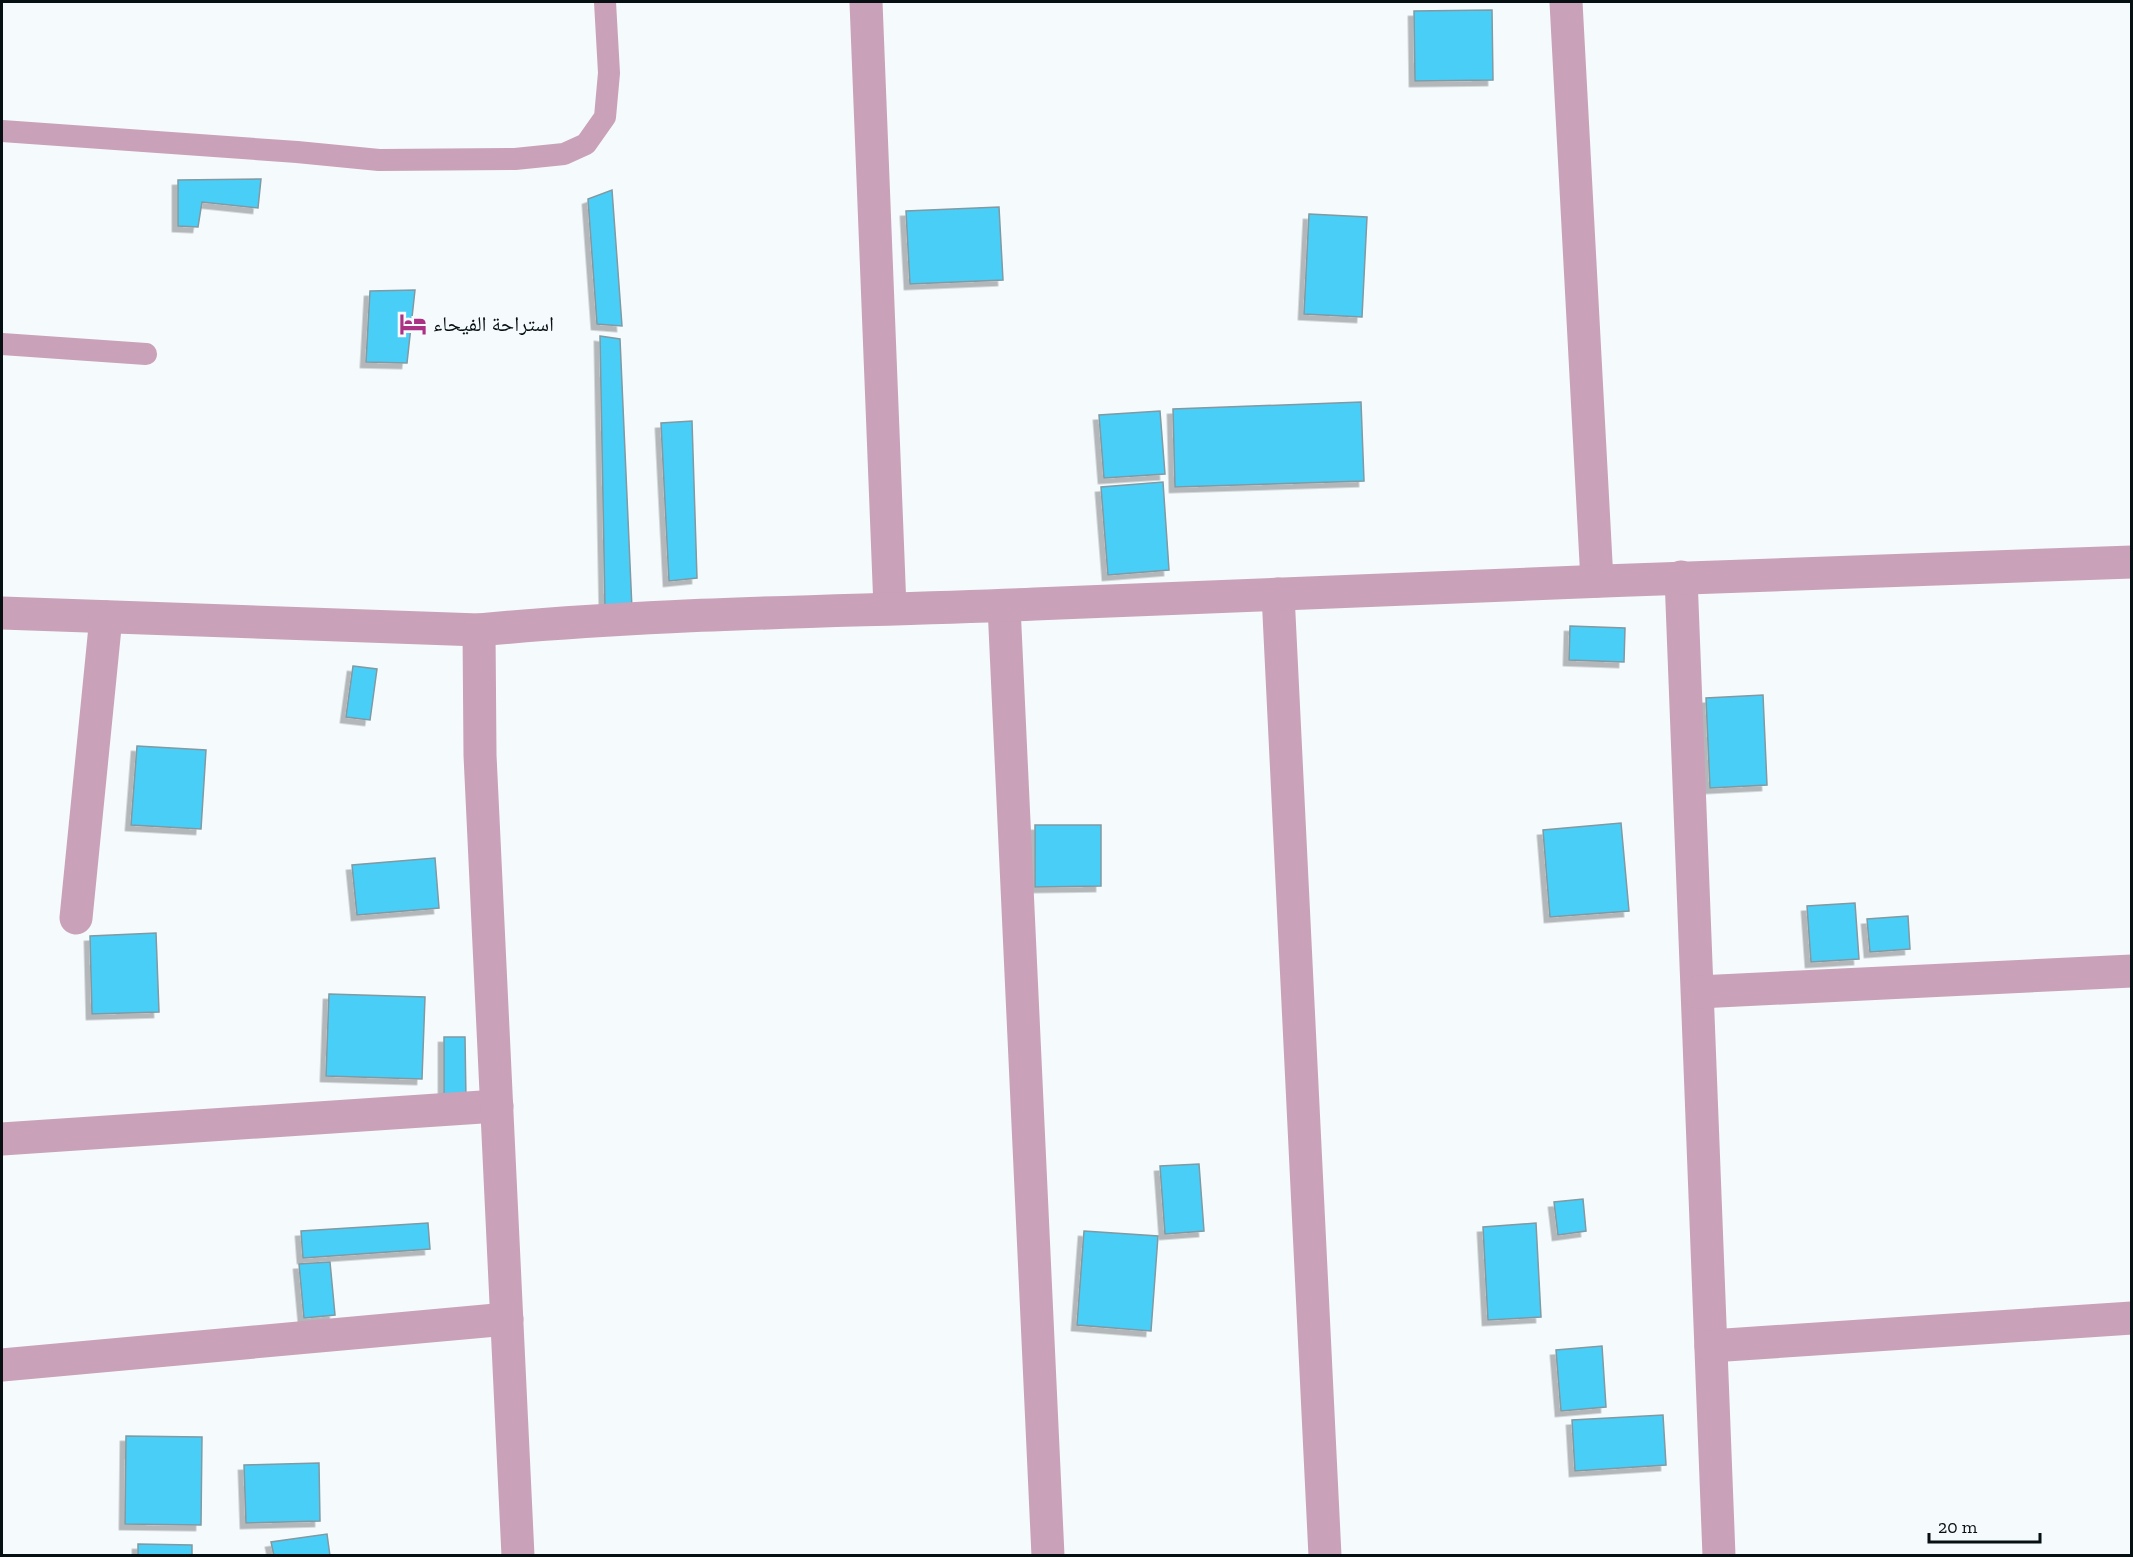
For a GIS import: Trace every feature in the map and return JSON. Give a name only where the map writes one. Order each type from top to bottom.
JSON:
[{"type":"street","points":[[866,2],[890,608]]},
{"type":"street","points":[[1566,2],[1597,581]]},
{"type":"street","points":[[2,613],[479,630],[547,623],[890,608],[1004,606],[1681,577],[2132,562]]},
{"type":"street","points":[[1681,577],[1719,1556]]},
{"type":"street","points":[[1278,594],[1325,1556]]},
{"type":"street","points":[[1004,606],[1048,1556]]},
{"type":"street","points":[[76,918],[106,617]]},
{"type":"street","points":[[479,630],[480,754],[518,1556]]},
{"type":"street","points":[[1698,992],[2132,971]]},
{"type":"street","points":[[2,1139],[497,1107]]},
{"type":"street","points":[[1711,1346],[2132,1318]]},
{"type":"street","points":[[2,1365],[507,1319]]},
{"type":"lane","points":[[2,131],[379,160],[515,159],[564,154],[586,144],[605,117],[609,73],[605,2]]},
{"type":"lane","points":[[2,344],[146,354]]},
{"type":"building","points":[[1492,10],[1493,80],[1415,81],[1414,11]]},
{"type":"building","points":[[261,179],[258,208],[202,202],[198,227],[178,226],[178,180]]},
{"type":"building","points":[[612,190],[622,326],[597,324],[588,199]]},
{"type":"building","points":[[999,207],[1003,280],[910,284],[906,211]]},
{"type":"building","points":[[1309,214],[1367,217],[1362,317],[1304,314]]},
{"type":"building","points":[[415,290],[407,363],[366,362],[370,291]]},
{"type":"building","points":[[600,336],[620,339],[632,609],[605,608]]},
{"type":"building","points":[[1361,402],[1364,481],[1175,487],[1173,409]]},
{"type":"building","points":[[1160,411],[1165,474],[1104,478],[1099,415]]},
{"type":"building","points":[[692,421],[697,578],[669,581],[661,423]]},
{"type":"building","points":[[1163,482],[1169,570],[1108,575],[1101,487]]},
{"type":"building","points":[[1570,626],[1625,628],[1624,662],[1569,660]]},
{"type":"building","points":[[353,666],[377,669],[370,720],[346,717]]},
{"type":"building","points":[[1763,695],[1767,785],[1710,788],[1706,698]]},
{"type":"building","points":[[137,746],[206,750],[201,829],[131,825]]},
{"type":"building","points":[[1621,823],[1629,911],[1550,917],[1543,830]]},
{"type":"building","points":[[1035,825],[1101,825],[1101,886],[1035,887]]},
{"type":"building","points":[[435,858],[439,908],[357,915],[352,865]]},
{"type":"building","points":[[1855,903],[1859,959],[1811,962],[1807,906]]},
{"type":"building","points":[[1908,916],[1910,949],[1870,952],[1867,919]]},
{"type":"building","points":[[156,933],[159,1012],[92,1014],[90,936]]},
{"type":"building","points":[[329,994],[425,997],[422,1079],[326,1076]]},
{"type":"building","points":[[444,1037],[465,1037],[466,1099],[444,1099]]},
{"type":"building","points":[[1199,1164],[1204,1231],[1165,1234],[1160,1166]]},
{"type":"building","points":[[1583,1199],[1586,1231],[1558,1235],[1554,1202]]},
{"type":"building","points":[[428,1223],[430,1249],[303,1258],[301,1231]]},
{"type":"building","points":[[1536,1223],[1541,1317],[1488,1320],[1483,1227]]},
{"type":"building","points":[[1084,1231],[1158,1236],[1151,1331],[1077,1325]]},
{"type":"building","points":[[330,1262],[335,1315],[304,1318],[299,1264]]},
{"type":"building","points":[[1602,1346],[1606,1407],[1561,1411],[1556,1350]]},
{"type":"building","points":[[1663,1415],[1666,1465],[1575,1471],[1572,1420]]},
{"type":"building","points":[[126,1436],[202,1437],[201,1525],[125,1524]]},
{"type":"building","points":[[319,1463],[320,1521],[246,1523],[244,1465]]},
{"type":"building","points":[[327,1534],[330,1556],[274,1556],[271,1542]]},
{"type":"building","points":[[138,1544],[192,1545],[192,1556],[138,1556]]},
{"type":"place","name":"استراحة الفيحاء","points":[[413,324]]}]
